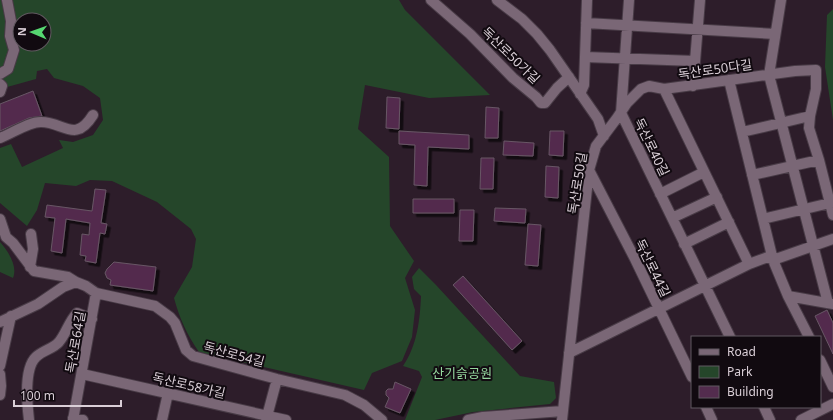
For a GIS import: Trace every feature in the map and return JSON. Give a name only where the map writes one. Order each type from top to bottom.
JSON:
[{"type":"street","points":[[0,74],[8,69],[14,50],[10,36],[11,21],[7,0]]},
{"type":"street","name":"독산로50가길","points":[[431,0],[470,34],[541,103],[545,103],[557,88],[569,77]]},
{"type":"street","points":[[497,0],[522,19],[537,34],[598,119],[604,136]]},
{"type":"street","points":[[580,94],[584,85],[587,0]]},
{"type":"street","points":[[621,113],[629,0]]},
{"type":"street","points":[[693,86],[700,0]]},
{"type":"street","points":[[769,75],[781,0]]},
{"type":"street","points":[[586,23],[775,34]]},
{"type":"street","points":[[585,57],[695,61]]},
{"type":"street","name":"독산로50다길","points":[[621,113],[627,103],[641,89],[649,86],[664,89],[816,70],[816,89],[809,128],[833,215]]},
{"type":"street","name":"독산로50다길","points":[[769,75],[803,209],[830,304]]},
{"type":"street","points":[[730,80],[773,260],[788,296],[808,336]]},
{"type":"street","points":[[0,84],[2,86],[0,92]]},
{"type":"street","name":"독산로50다길","points":[[664,89],[704,172]]},
{"type":"street","name":"독산로50길","points":[[562,415],[590,170],[596,146],[621,113]]},
{"type":"street","name":"독산로40길","points":[[621,113],[730,336]]},
{"type":"street","points":[[0,138],[31,124],[42,122],[72,130],[79,129],[87,125],[93,115]]},
{"type":"street","points":[[742,132],[810,116]]},
{"type":"street","points":[[752,175],[819,160]]},
{"type":"street","name":"독산로44길","points":[[590,170],[691,375]]},
{"type":"street","points":[[704,172],[749,264]]},
{"type":"street","name":"독산로40길","points":[[660,194],[704,172]]},
{"type":"street","points":[[672,218],[717,197]]},
{"type":"street","points":[[763,219],[830,203]]},
{"type":"street","points":[[0,219],[6,237],[30,267]]},
{"type":"street","points":[[684,244],[728,222]]},
{"type":"street","points":[[30,267],[33,249],[31,234]]},
{"type":"street","points":[[569,353],[749,264],[768,257],[773,260],[833,239]]},
{"type":"street","name":"독산로54길","points":[[30,267],[39,273],[68,277],[96,293],[155,306],[170,317],[175,323],[186,350],[193,356],[276,379],[345,395],[364,405],[382,420]]},
{"type":"street","points":[[0,322],[38,304],[62,287],[76,282]]},
{"type":"street","name":"독산로64길","points":[[76,419],[96,293]]},
{"type":"street","points":[[788,296],[830,304]]},
{"type":"street","points":[[29,420],[27,380],[34,358],[42,352],[51,349],[59,342],[69,321],[77,313],[92,319]]},
{"type":"street","points":[[0,366],[11,316]]},
{"type":"street","points":[[821,362],[833,387]]},
{"type":"street","points":[[0,374],[0,394]]},
{"type":"street","name":"독산로58가길","points":[[82,374],[266,418],[286,420]]},
{"type":"street","points":[[266,418],[276,379]]},
{"type":"street","points":[[162,420],[168,394]]},
{"type":"street","points":[[802,420],[833,404]]},
{"type":"street","points":[[706,408],[712,420]]},
{"type":"street","points":[[764,408],[770,420]]},
{"type":"street","points":[[468,420],[483,418],[562,415]]},
{"type":"green space","points":[[0,0],[399,0],[405,10],[490,95],[429,98],[365,85],[358,129],[389,157],[390,226],[414,261],[405,278],[415,310],[412,337],[402,361],[372,373],[364,390],[199,352],[184,326],[174,298],[192,267],[196,239],[191,229],[157,202],[112,181],[90,180],[76,186],[45,183],[37,210],[27,226],[0,203],[0,148],[11,144],[22,167],[63,148],[59,140],[73,142],[93,135],[103,120],[100,98],[83,86],[54,78],[47,69],[37,71],[36,79],[0,89]]},
{"type":"green space","points":[[833,9],[833,120],[825,67],[827,15]]},
{"type":"green space","points":[[0,242],[9,254],[13,264],[13,278],[0,272]]},
{"type":"green space","name":"산기슭공원","points":[[419,268],[520,376],[554,382],[556,398],[550,404],[473,412],[435,420],[405,420],[422,377],[419,371],[403,366],[412,350],[419,323],[421,296],[414,289],[412,277]]},
{"type":"building","points":[[33,91],[42,116],[29,118],[0,131],[0,104]]},
{"type":"building","points":[[387,97],[400,98],[399,129],[386,128]]},
{"type":"building","points":[[486,107],[499,108],[498,138],[485,138]]},
{"type":"building","points":[[399,131],[469,135],[469,149],[428,147],[427,186],[414,185],[415,145],[399,144]]},
{"type":"building","points":[[550,131],[564,131],[563,156],[549,155]]},
{"type":"building","points":[[504,141],[534,143],[533,156],[503,155]]},
{"type":"building","points":[[481,158],[494,158],[493,189],[480,189]]},
{"type":"building","points":[[546,166],[559,167],[558,198],[545,197]]},
{"type":"building","points":[[95,189],[106,190],[101,223],[107,224],[105,234],[100,233],[96,263],[85,261],[86,256],[80,255],[82,234],[89,235],[90,223],[66,219],[62,253],[51,251],[55,218],[45,217],[47,205],[92,211]]},
{"type":"building","points":[[413,199],[454,199],[454,213],[413,213]]},
{"type":"building","points":[[495,208],[526,209],[525,223],[494,221]]},
{"type":"building","points":[[460,210],[474,210],[473,241],[459,241]]},
{"type":"building","points":[[528,224],[541,225],[538,266],[525,265]]},
{"type":"building","points":[[114,262],[156,267],[153,291],[110,285],[111,280],[107,278],[105,273]]},
{"type":"building","points":[[463,276],[522,341],[512,350],[453,285]]},
{"type":"building","points":[[827,310],[833,323],[833,354],[815,316]]},
{"type":"building","points":[[395,382],[411,389],[400,413],[385,407],[389,398],[386,395],[386,391],[388,389],[393,389]]}]
